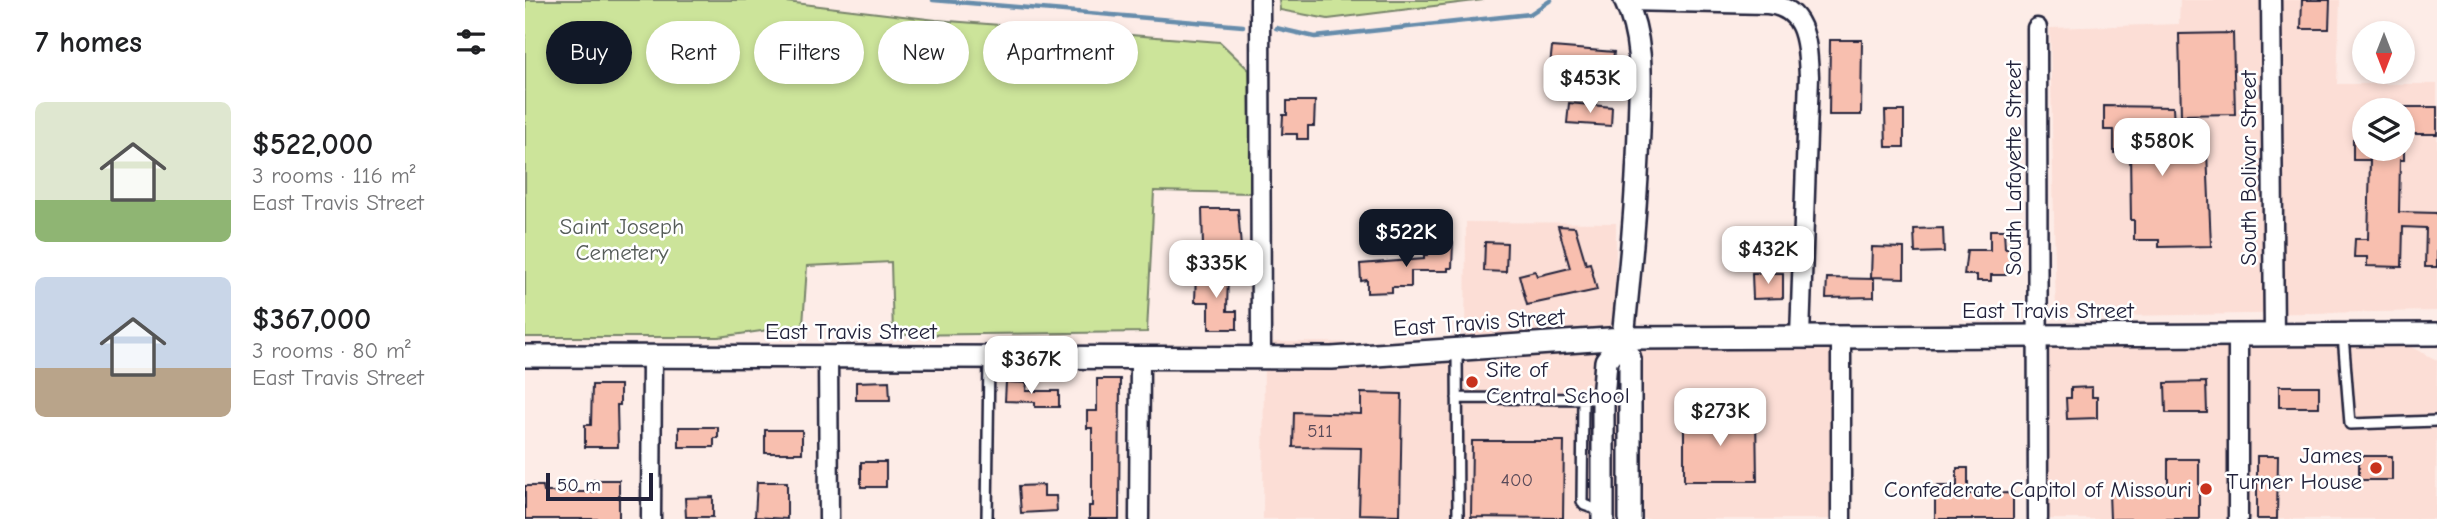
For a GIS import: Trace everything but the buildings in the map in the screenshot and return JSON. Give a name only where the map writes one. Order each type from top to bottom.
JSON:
[{"type":"street","points":[[1260,0],[1261,358]]},
{"type":"street","name":"South Bolivar Street","points":[[2271,0],[2274,335]]},
{"type":"street","points":[[1630,519],[1630,359],[1623,338],[1636,213],[1640,65],[1639,40],[1625,1],[1767,4],[1779,5],[1796,15],[1806,45],[1809,76],[1800,337]]},
{"type":"street","name":"South Lafayette Street","points":[[2037,27],[2038,519]]},
{"type":"street","name":"East Travis Street","points":[[525,356],[1332,358],[1623,338],[2437,334]]},
{"type":"street","points":[[2238,335],[2238,519]]},
{"type":"street","points":[[1841,337],[1841,519]]},
{"type":"street","points":[[1603,515],[1593,399],[1607,361],[1623,338]]},
{"type":"street","points":[[651,519],[652,357]]},
{"type":"street","points":[[828,357],[829,519]]},
{"type":"street","points":[[1139,519],[1140,359]]},
{"type":"lane","points":[[2343,335],[2350,424],[2437,421]]},
{"type":"lane","points":[[1457,350],[1458,519]]},
{"type":"lane","points":[[987,519],[989,358]]},
{"type":"lane","points":[[1457,398],[1593,399]]},
{"type":"shaded area","points":[[2180,0],[2340,0],[2337,84],[2437,84],[2437,311],[2056,317],[2050,28],[2179,24]]},
{"type":"shaded area","points":[[1466,222],[1616,223],[1615,336],[1845,338],[1844,519],[1263,519],[1264,342],[1465,343]]},
{"type":"shaded area","points":[[2409,346],[2437,360],[2436,519],[2046,519],[2045,347]]},
{"type":"green space","name":"Saint Joseph Cemetery","points":[[525,0],[770,0],[949,21],[878,21],[878,84],[969,84],[969,23],[983,24],[983,84],[1138,84],[1138,36],[1220,42],[1249,70],[1251,193],[1154,191],[1147,332],[893,335],[891,262],[807,266],[803,325],[719,337],[525,337]]},
{"type":"green space","points":[[1279,0],[1483,0],[1328,19],[1280,10]]},
{"type":"waterway","points":[[933,0],[1243,26]]},
{"type":"waterway","points":[[1276,28],[1315,37],[1530,14],[1551,0]]},
{"type":"place","name":"Site of Central School","points":[[1472,382]]},
{"type":"place","name":"James Turner House","points":[[2376,468]]},
{"type":"place","name":"Confederate Capitol of Missouri","points":[[2206,489]]}]
